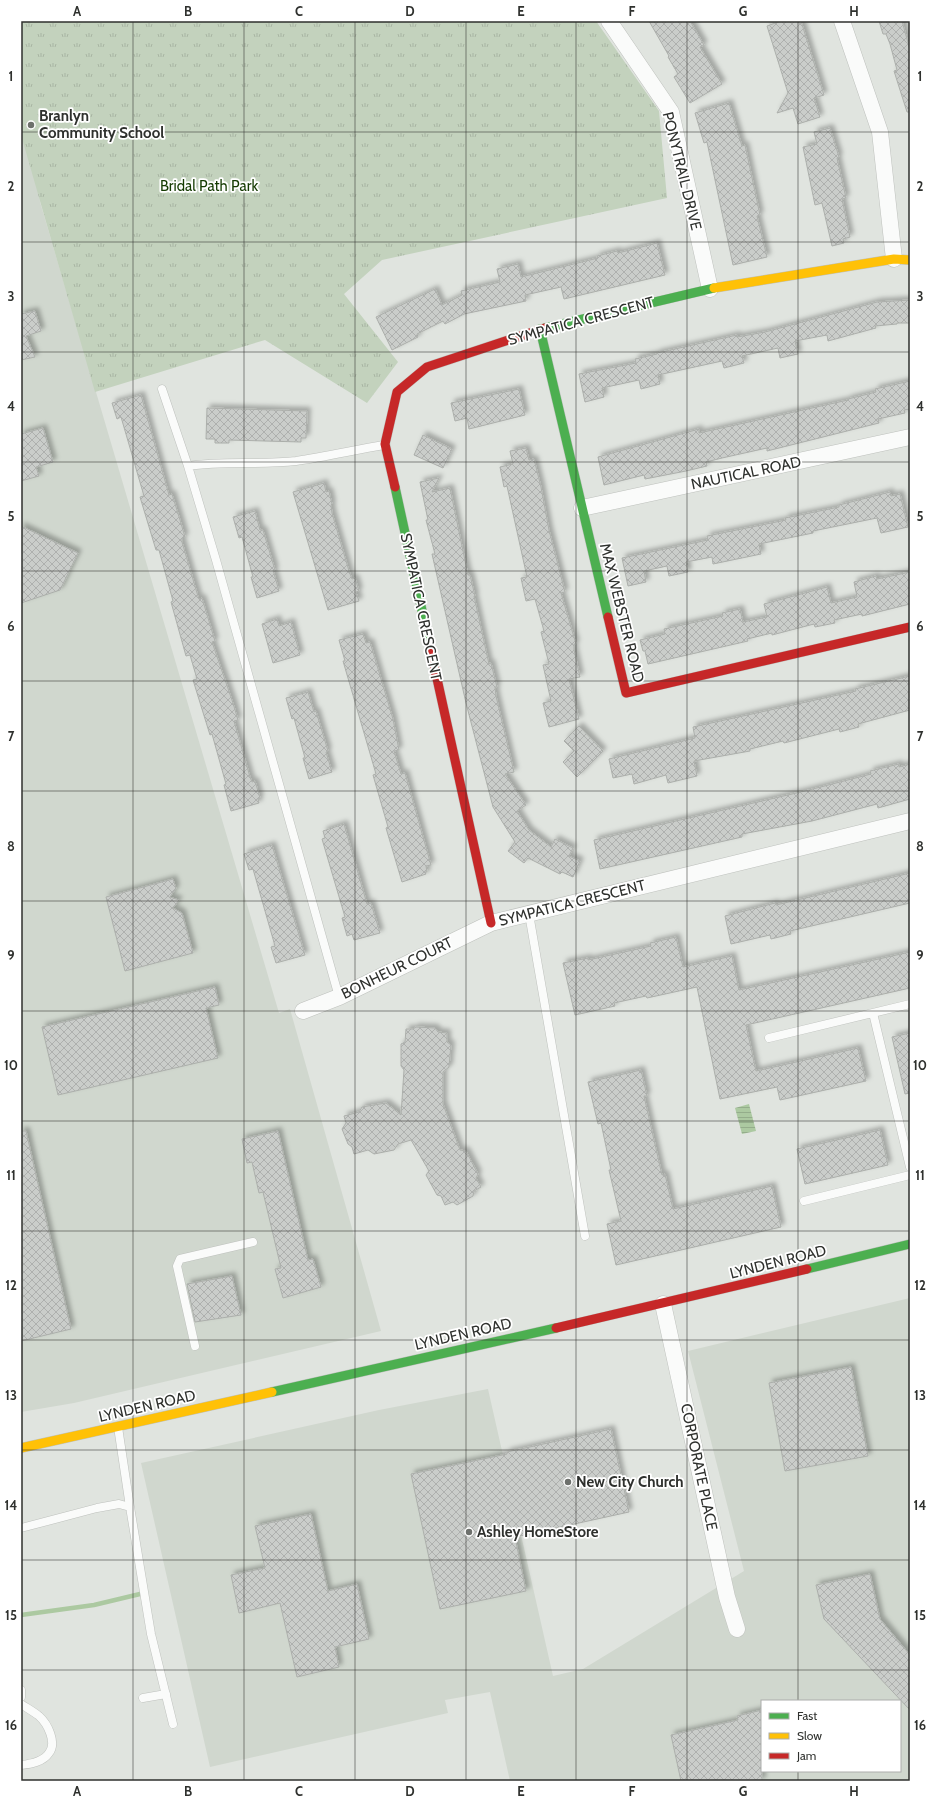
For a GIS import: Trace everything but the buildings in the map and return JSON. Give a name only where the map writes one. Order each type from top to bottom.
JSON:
[{"type":"street","name":"PONYTRAIL DRIVE","points":[[609,21],[671,112],[710,289]]},
{"type":"street","points":[[842,21],[880,132],[894,259]]},
{"type":"street","name":"SYMPATICA CRESCENT","points":[[910,260],[894,259],[710,289],[540,329],[427,367],[397,392],[385,444],[491,923],[910,821]]},
{"type":"street","name":"MAX WEBSTER ROAD","points":[[540,329],[626,693],[910,626]]},
{"type":"street","name":"NAUTICAL ROAD","points":[[582,508],[910,437]]},
{"type":"street","name":"BONHEUR COURT","points":[[303,1011],[339,997],[491,923]]},
{"type":"street","name":"LYNDEN ROAD","points":[[21,1448],[663,1304],[910,1244]]},
{"type":"street","name":"CORPORATE PLACE","points":[[663,1304],[728,1601],[737,1629]]},
{"type":"lane","points":[[162,389],[188,466],[339,997]]},
{"type":"lane","points":[[188,466],[209,463],[296,461],[385,444]]},
{"type":"lane","points":[[529,914],[585,1236]]},
{"type":"lane","points":[[769,1038],[910,1004]]},
{"type":"lane","points":[[873,1013],[910,1167]]},
{"type":"lane","points":[[804,1201],[910,1175]]},
{"type":"lane","points":[[195,1346],[177,1266],[180,1259],[253,1242]]},
{"type":"lane","points":[[118,1426],[151,1634],[173,1724]]},
{"type":"lane","points":[[21,1528],[97,1508],[119,1504],[130,1507]]},
{"type":"lane","points":[[21,1690],[21,1697]]},
{"type":"lane","points":[[143,1698],[166,1694]]},
{"type":"lane","points":[[21,1704],[40,1717],[46,1724],[50,1730],[52,1748],[50,1753],[37,1762],[21,1765]]},
{"type":"shaded area","points":[[21,54],[40,202],[279,1013],[290,1009],[381,1331],[74,1403],[21,1412]]},
{"type":"shaded area","points":[[749,1104],[756,1131],[742,1134],[735,1108]]},
{"type":"shaded area","points":[[910,1298],[910,1781],[510,1781],[490,1692],[445,1700],[448,1713],[210,1767],[141,1463],[379,1410],[488,1389],[553,1676],[583,1669],[744,1571],[688,1351]]},
{"type":"green space","name":"Bridal Path Park","points":[[596,21],[659,111],[667,198],[382,260],[344,294],[398,362],[367,403],[265,340],[95,392],[21,135],[21,22]]},
{"type":"waterway","points":[[21,1615],[94,1605],[140,1594]]},
{"type":"traffic: fast","points":[[545,328],[714,288]]},
{"type":"traffic: fast","points":[[540,329],[608,617]]},
{"type":"traffic: fast","points":[[395,487],[430,647]]},
{"type":"traffic: fast","points":[[807,1269],[910,1244]]},
{"type":"traffic: fast","points":[[272,1392],[556,1328]]},
{"type":"traffic: slow","points":[[714,288],[894,259],[910,260]]},
{"type":"traffic: slow","points":[[21,1448],[272,1392]]},
{"type":"traffic: jam","points":[[395,487],[385,444],[397,392],[427,367],[545,328]]},
{"type":"traffic: jam","points":[[608,617],[626,693],[910,627]]},
{"type":"traffic: jam","points":[[430,647],[491,923]]},
{"type":"traffic: jam","points":[[556,1328],[807,1269]]},
{"type":"place","name":"Branlyn Community School","points":[[31,125]]},
{"type":"place","name":"New City Church","points":[[568,1482]]},
{"type":"place","name":"Ashley HomeStore","points":[[469,1532]]}]
